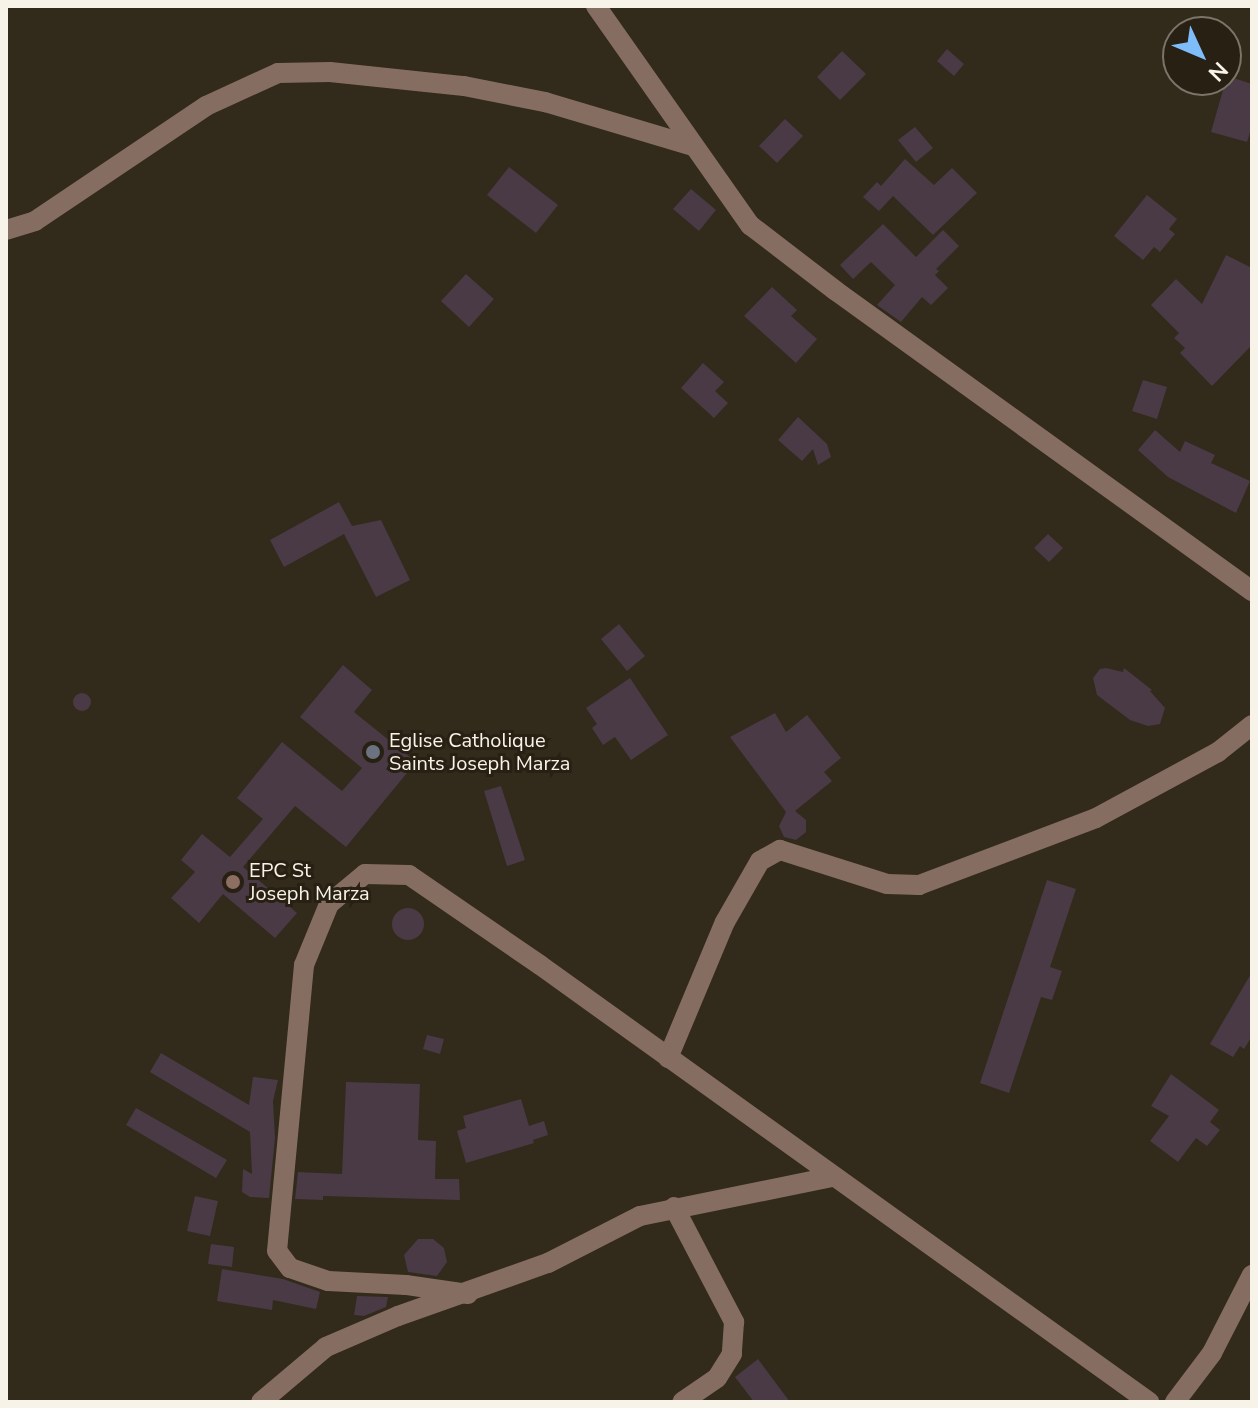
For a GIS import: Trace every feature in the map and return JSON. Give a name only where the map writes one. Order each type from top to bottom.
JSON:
[{"type":"street","points":[[596,6],[750,225],[1252,591]]},
{"type":"street","points":[[6,230],[35,221],[206,106],[278,73],[330,72],[464,86],[545,102],[693,146]]},
{"type":"street","points":[[668,1058],[725,922],[760,861],[780,850],[887,884],[919,885],[1096,818],[1218,752],[1252,725]]},
{"type":"street","points":[[468,1294],[406,1285],[328,1281],[290,1268],[277,1251],[304,965],[329,904],[365,874],[409,875],[1149,1402]]},
{"type":"street","points":[[261,1402],[326,1347],[398,1316],[468,1294],[548,1263],[640,1216],[832,1177]]},
{"type":"street","points":[[674,1207],[734,1322],[732,1354],[717,1378],[682,1402]]},
{"type":"street","points":[[1175,1402],[1212,1353],[1252,1275]]},
{"type":"building","points":[[947,49],[964,64],[954,76],[937,61]]},
{"type":"building","points":[[842,51],[866,74],[840,100],[817,77]]},
{"type":"building","points":[[1242,81],[1252,84],[1252,126],[1247,142],[1211,132],[1221,96],[1242,96]]},
{"type":"building","points":[[785,119],[803,136],[777,163],[759,146]]},
{"type":"building","points":[[915,127],[933,148],[916,162],[898,140]]},
{"type":"building","points":[[905,159],[934,185],[952,168],[977,193],[933,235],[893,196],[879,211],[863,197],[877,182],[881,186]]},
{"type":"building","points":[[509,167],[558,205],[536,233],[487,195]]},
{"type":"building","points":[[691,189],[716,210],[699,231],[673,209]]},
{"type":"building","points":[[1147,195],[1177,219],[1169,229],[1175,234],[1160,252],[1154,247],[1143,260],[1114,236]]},
{"type":"building","points":[[883,224],[916,257],[943,230],[959,246],[936,269],[939,271],[935,275],[948,288],[931,305],[922,297],[901,322],[877,305],[895,285],[871,262],[853,279],[840,265]]},
{"type":"building","points":[[1226,255],[1252,268],[1252,345],[1212,386],[1180,353],[1185,348],[1174,338],[1179,333],[1151,305],[1176,279],[1202,304]]},
{"type":"building","points":[[466,274],[494,299],[469,327],[441,301]]},
{"type":"building","points":[[772,287],[797,310],[791,316],[817,339],[796,363],[744,316]]},
{"type":"building","points":[[703,363],[724,382],[715,391],[728,403],[714,418],[681,388]]},
{"type":"building","points":[[1143,380],[1167,387],[1157,419],[1132,411]]},
{"type":"building","points":[[798,417],[827,444],[831,457],[818,465],[813,449],[802,461],[778,440]]},
{"type":"building","points":[[1155,430],[1180,452],[1185,441],[1215,455],[1211,463],[1250,481],[1236,513],[1168,477],[1138,450]]},
{"type":"building","points":[[339,502],[352,526],[381,520],[410,580],[376,597],[344,534],[284,567],[270,540]]},
{"type":"building","points":[[1048,534],[1063,548],[1049,562],[1034,548]]},
{"type":"building","points":[[619,624],[645,656],[627,671],[601,639]]},
{"type":"building","name":"Eglise Catholique Saints Joseph Marza","points":[[343,665],[372,690],[354,712],[416,762],[346,847],[295,806],[243,867],[297,913],[275,938],[223,894],[199,923],[171,898],[195,872],[181,860],[202,834],[230,857],[263,819],[237,798],[282,742],[342,791],[362,768],[300,717]]},
{"type":"building","points":[[1124,668],[1152,690],[1165,708],[1160,724],[1148,726],[1130,720],[1097,695],[1093,678],[1100,669],[1123,672]]},
{"type":"building","points":[[630,678],[668,735],[631,760],[615,737],[603,745],[592,728],[597,724],[586,708]]},
{"type":"building","points":[[82,693],[91,702],[82,711],[73,702]]},
{"type":"building","points":[[775,713],[786,732],[807,715],[841,758],[824,772],[832,781],[795,811],[806,820],[806,832],[796,840],[784,837],[779,826],[786,812],[730,737]]},
{"type":"building","points":[[501,786],[525,860],[507,866],[484,791]]},
{"type":"building","points":[[1047,880],[1076,889],[1050,967],[1062,971],[1052,1000],[1041,997],[1009,1093],[980,1083]]},
{"type":"building","points":[[408,908],[419,913],[424,924],[419,935],[408,940],[397,935],[392,924],[397,913]]},
{"type":"building","points":[[1252,972],[1252,1036],[1244,1049],[1240,1046],[1233,1057],[1210,1044]]},
{"type":"building","points":[[427,1035],[444,1039],[440,1054],[423,1049]]},
{"type":"building","points":[[161,1053],[249,1105],[253,1077],[278,1080],[273,1101],[275,1138],[269,1198],[250,1197],[242,1192],[243,1169],[252,1174],[250,1132],[150,1072]]},
{"type":"building","points":[[1171,1074],[1219,1110],[1210,1122],[1220,1130],[1207,1146],[1196,1138],[1178,1162],[1150,1141],[1169,1116],[1151,1106]]},
{"type":"building","points":[[346,1082],[420,1084],[418,1140],[436,1141],[435,1179],[459,1179],[460,1200],[323,1196],[323,1200],[295,1199],[298,1172],[342,1174]]},
{"type":"building","points":[[521,1099],[529,1126],[544,1121],[548,1135],[533,1140],[534,1143],[466,1163],[457,1131],[466,1128],[463,1116]]},
{"type":"building","points":[[136,1108],[227,1160],[216,1178],[126,1125]]},
{"type":"building","points":[[195,1196],[218,1201],[210,1236],[187,1231]]},
{"type":"building","points":[[418,1239],[433,1239],[444,1248],[447,1262],[437,1276],[408,1272],[404,1255]]},
{"type":"building","points":[[211,1244],[234,1247],[232,1267],[208,1264]]},
{"type":"building","points":[[222,1269],[283,1279],[320,1292],[316,1309],[273,1300],[272,1310],[217,1301]]},
{"type":"building","points":[[357,1296],[388,1297],[386,1307],[364,1316],[354,1315]]},
{"type":"building","points":[[758,1359],[790,1402],[754,1402],[735,1377]]},
{"type":"place","name":"Eglise Catholique Saints Joseph Marza","points":[[373,752]]},
{"type":"place","name":"EPC St Joseph Marza","points":[[233,882]]}]
